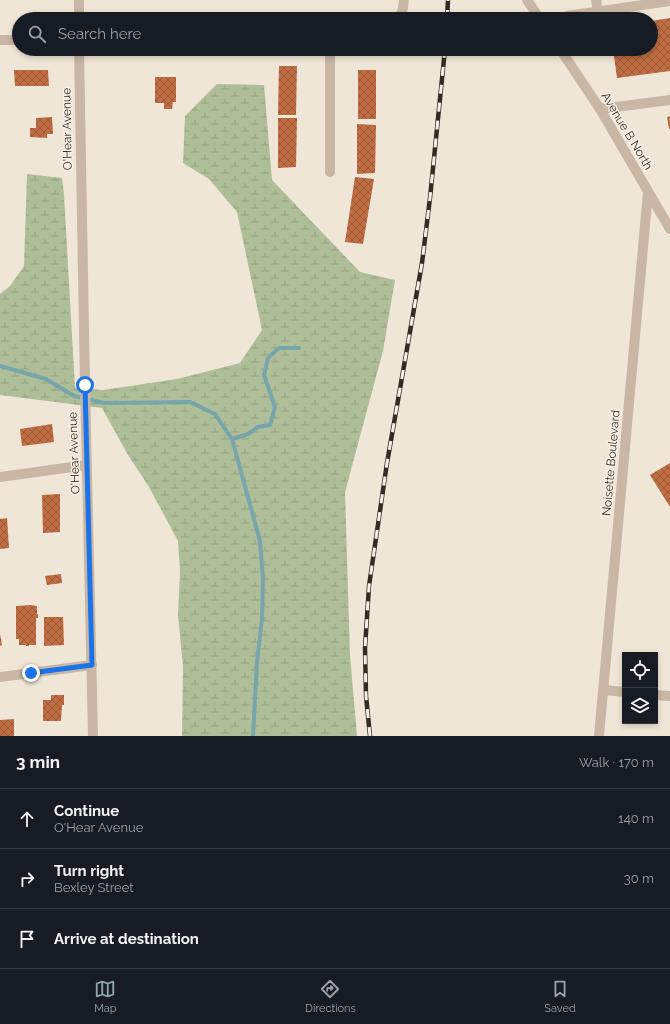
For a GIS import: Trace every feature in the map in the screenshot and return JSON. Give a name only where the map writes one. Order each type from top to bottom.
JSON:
[{"type":"street","points":[[79,0],[79,12]]},
{"type":"street","points":[[401,12],[404,0]]},
{"type":"street","points":[[527,0],[535,12]]},
{"type":"street","points":[[596,0],[598,11]]},
{"type":"street","points":[[592,12],[670,1]]},
{"type":"street","points":[[0,40],[12,40]]},
{"type":"street","name":"O'Hear Avenue","points":[[79,56],[85,405],[93,736]]},
{"type":"street","points":[[330,56],[330,172]]},
{"type":"street","name":"Avenue B North","points":[[565,56],[600,109],[670,229]]},
{"type":"street","points":[[600,109],[670,100]]},
{"type":"street","name":"Noisette Boulevard","points":[[599,736],[648,192]]},
{"type":"street","points":[[0,476],[87,465]]},
{"type":"street","points":[[0,677],[92,665]]},
{"type":"street","points":[[604,690],[622,692]]},
{"type":"street","points":[[658,695],[670,696]]},
{"type":"green space","points":[[217,84],[264,85],[272,180],[360,272],[395,280],[383,351],[345,492],[350,655],[357,736],[182,736],[183,667],[178,615],[180,571],[178,541],[149,487],[128,455],[102,408],[0,395],[0,294],[10,286],[24,266],[27,174],[62,178],[75,388],[103,390],[177,379],[240,363],[262,330],[237,212],[209,179],[183,163],[185,116]]},
{"type":"building","points":[[670,18],[670,71],[617,78],[614,56],[658,56],[658,20]]},
{"type":"building","points":[[279,66],[297,66],[296,115],[278,115]]},
{"type":"building","points":[[14,70],[48,70],[49,86],[15,86]]},
{"type":"building","points":[[358,70],[376,70],[376,119],[358,119]]},
{"type":"building","points":[[155,77],[176,77],[176,102],[173,102],[172,109],[164,109],[164,103],[155,103]]},
{"type":"building","points":[[670,116],[670,129],[669,129],[667,117]]},
{"type":"building","points":[[52,117],[53,134],[47,134],[47,138],[30,137],[30,128],[36,128],[36,118]]},
{"type":"building","points":[[278,118],[297,118],[296,167],[278,168]]},
{"type":"building","points":[[357,124],[376,125],[375,173],[357,174]]},
{"type":"building","points":[[355,177],[374,179],[363,244],[345,242]]},
{"type":"building","points":[[52,424],[54,442],[22,446],[20,429]]},
{"type":"building","points":[[670,463],[670,507],[650,475]]},
{"type":"building","points":[[60,494],[60,532],[43,533],[42,495]]},
{"type":"building","points":[[7,518],[9,548],[0,549],[0,519]]},
{"type":"building","points":[[61,574],[62,583],[47,585],[45,576]]},
{"type":"building","points":[[16,606],[37,606],[38,614],[38,618],[36,618],[36,645],[19,645],[19,639],[16,639]]},
{"type":"building","points":[[44,617],[63,617],[64,645],[44,646]]},
{"type":"building","points":[[0,634],[2,645],[0,646]]},
{"type":"building","points":[[51,695],[64,695],[61,721],[43,721],[43,700],[51,700]]},
{"type":"building","points":[[14,719],[14,736],[0,736],[0,720]]},
{"type":"waterway","points":[[232,439],[248,434],[258,427],[270,425],[275,407],[264,375],[268,358],[279,348],[299,348]]},
{"type":"waterway","points":[[0,366],[46,379],[74,396],[104,403],[190,402],[215,414],[232,439],[260,541],[263,579],[262,619],[257,662],[253,736]]},
{"type":"railway","points":[[447,12],[448,0]]},
{"type":"railway","points":[[370,736],[366,696],[365,648],[369,586],[387,463],[422,263],[444,56]]},
{"type":"route","points":[[31,673],[92,665],[85,385]]}]
